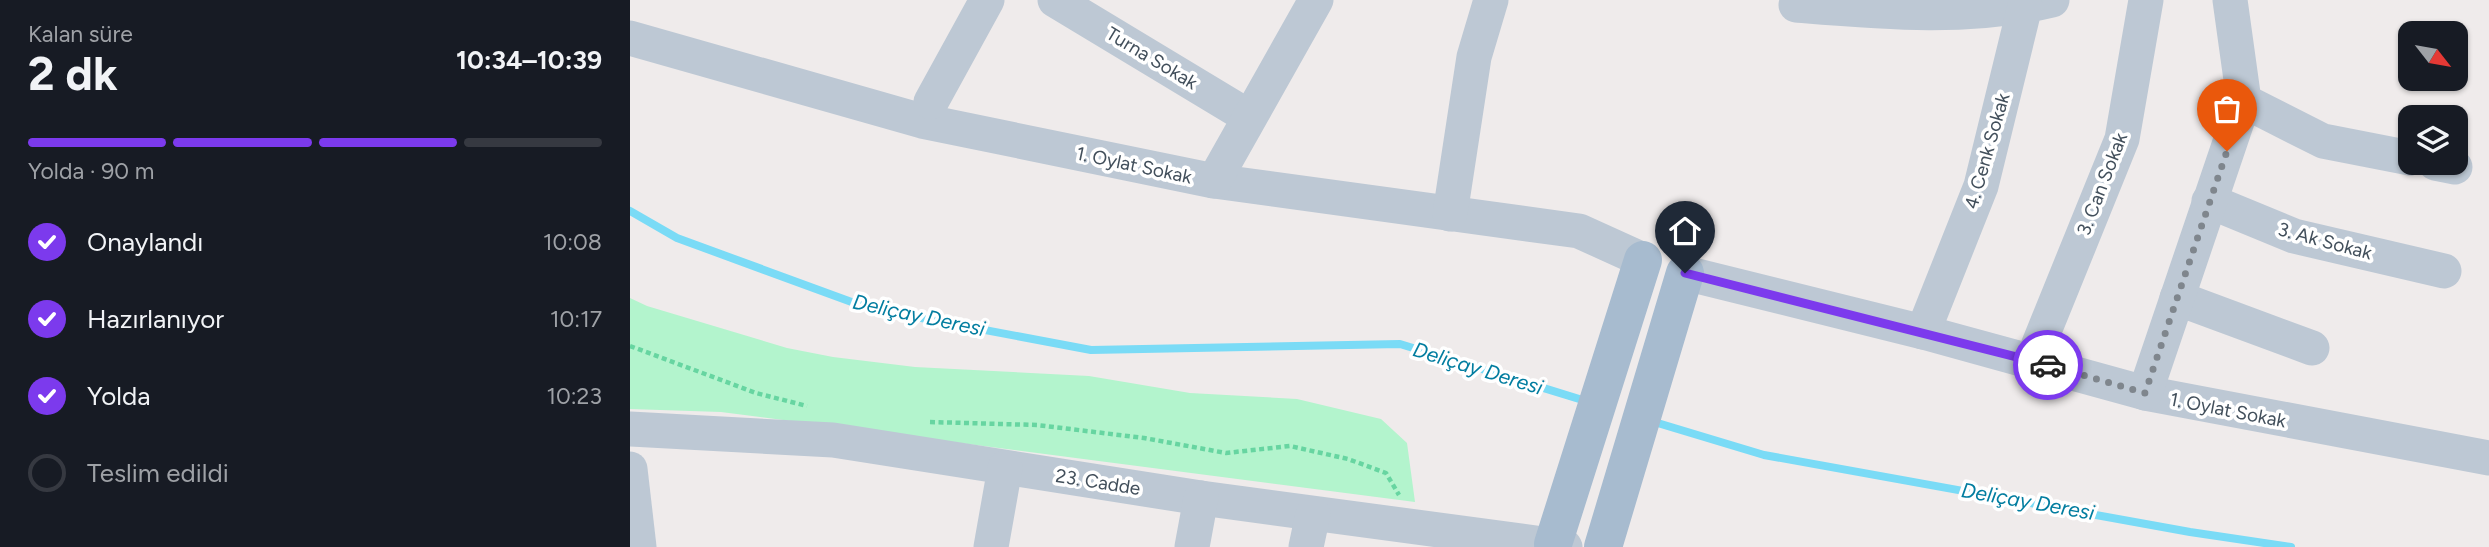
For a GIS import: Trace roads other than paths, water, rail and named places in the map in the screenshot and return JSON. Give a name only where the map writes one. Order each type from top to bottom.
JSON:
[{"type":"main road","points":[[1559,545],[1643,260]]},
{"type":"main road","points":[[1603,547],[1685,273]]},
{"type":"street","points":[[931,102],[987,0]]},
{"type":"street","name":"Turna Sokak","points":[[1055,0],[1249,117]]},
{"type":"street","points":[[1450,214],[1474,57],[1491,0]]},
{"type":"street","name":"3. Can Sokak","points":[[2032,361],[2122,139],[2146,0]]},
{"type":"street","points":[[2145,393],[2244,101],[2230,0]]},
{"type":"street","points":[[1214,181],[1311,2]]},
{"type":"street","points":[[1796,5],[1900,14],[2039,3]]},
{"type":"street","name":"4. Cenk Sokak","points":[[1923,332],[1981,186],[2039,3]]},
{"type":"street","name":"1. Oylat Sokak","points":[[630,38],[922,121],[1214,181],[1579,231],[1643,260]]},
{"type":"street","points":[[2244,101],[2323,141],[2398,156]]},
{"type":"street","name":"3. Ak Sokak","points":[[2209,201],[2294,236],[2444,271]]},
{"type":"street","name":"1. Oylat Sokak","points":[[1685,273],[1923,332],[2145,393],[2489,458]]},
{"type":"street","points":[[2177,298],[2312,348]]},
{"type":"street","name":"23. Cadde","points":[[630,429],[833,440],[1201,498],[1310,531],[1403,527],[1559,545]]},
{"type":"street","points":[[991,547],[1005,467]]},
{"type":"street","points":[[630,468],[639,547]]},
{"type":"street","points":[[1192,547],[1201,498]]},
{"type":"waterway","name":"Deliçay Deresi","points":[[630,211],[677,238],[868,308],[1091,350],[1400,344],[1589,402]]},
{"type":"waterway","name":"Deliçay Deresi","points":[[1651,421],[1764,455],[2190,532],[2291,547]]}]
